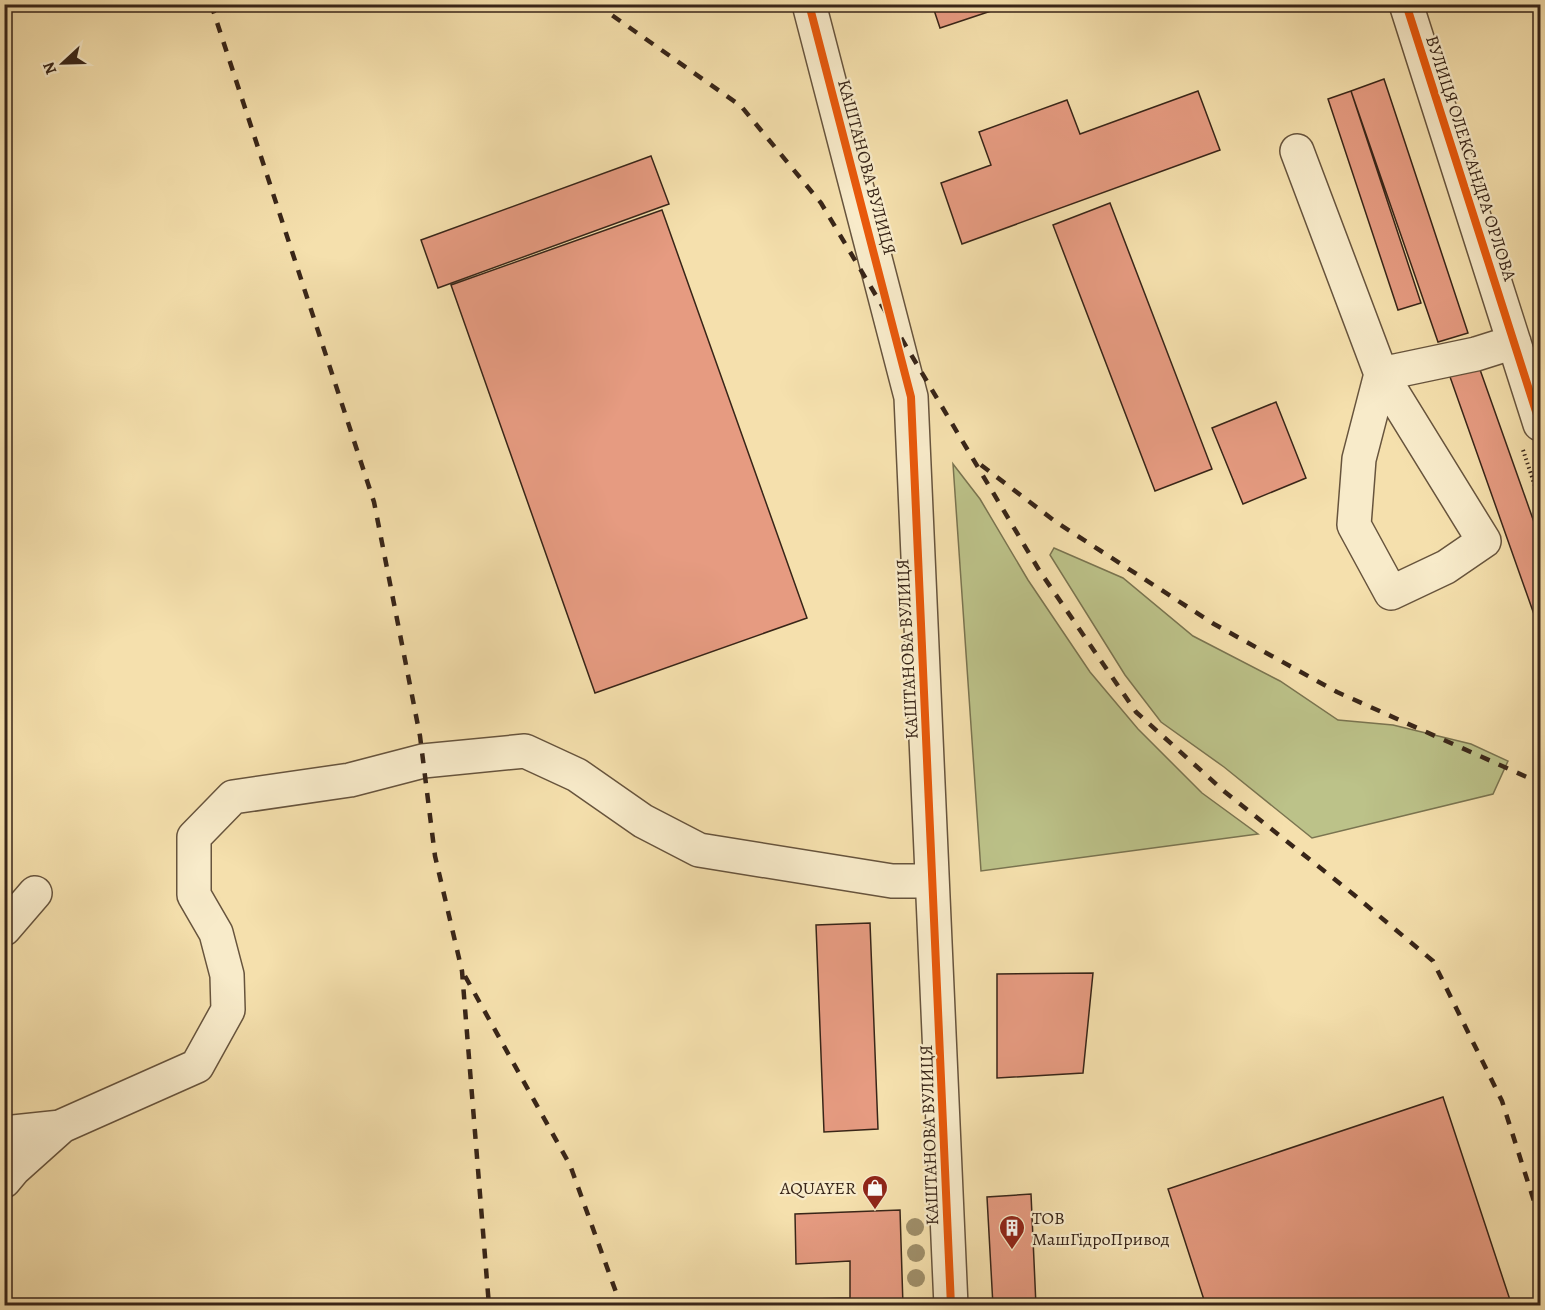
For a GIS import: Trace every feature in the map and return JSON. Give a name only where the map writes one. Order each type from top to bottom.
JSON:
[{"type":"street","name":"КАШТАНОВА ВУЛИЦЯ","points":[[809,4],[911,397],[951,1305]]},
{"type":"street","name":"ВУЛИЦЯ ОЛЕКСАНДРА ОРЛОВА","points":[[1406,4],[1540,424]]},
{"type":"street","points":[[1296,151],[1381,374],[1484,541],[1446,567],[1391,593],[1354,525],[1359,459],[1381,374]]},
{"type":"street","points":[[1381,374],[1476,354],[1514,342]]},
{"type":"street","points":[[4,1181],[14,1169],[61,1127],[197,1066],[228,1010],[227,975],[216,933],[194,895],[194,837],[233,796],[350,780],[423,761],[525,751],[577,775],[643,821],[699,850],[892,881],[932,881]]},
{"type":"street","points":[[4,929],[35,893]]},
{"type":"street","points":[[4,1133],[61,1127]]},
{"type":"green space","points":[[953,464],[980,499],[1028,580],[1090,672],[1138,729],[1202,793],[1258,834],[981,871]]},
{"type":"green space","points":[[1054,548],[1123,578],[1193,636],[1280,681],[1338,720],[1393,725],[1471,744],[1508,761],[1493,794],[1312,838],[1224,767],[1161,722],[1125,675],[1050,555]]},
{"type":"building","points":[[932,4],[1012,4],[940,28]]},
{"type":"building","points":[[1384,79],[1468,333],[1438,342],[1351,91]]},
{"type":"building","points":[[1198,91],[1220,150],[962,244],[941,183],[991,165],[979,132],[1067,100],[1080,134]]},
{"type":"building","points":[[1351,91],[1421,303],[1398,310],[1328,99]]},
{"type":"building","points":[[651,156],[669,204],[438,288],[421,240]]},
{"type":"building","points":[[1110,203],[1212,469],[1155,491],[1053,225]]},
{"type":"building","points":[[662,210],[807,618],[595,693],[451,285]]},
{"type":"building","points":[[1478,364],[1540,539],[1540,618],[1536,620],[1449,374]]},
{"type":"building","points":[[1276,402],[1306,478],[1243,504],[1212,428]]},
{"type":"building","points":[[870,923],[878,1129],[824,1132],[816,925]]},
{"type":"building","points":[[1093,973],[1083,1073],[997,1078],[997,974]]},
{"type":"building","points":[[1443,1097],[1512,1306],[1206,1306],[1168,1189]]},
{"type":"building","name":"ТОВ МашГідроПривод","points":[[1031,1194],[1036,1306],[993,1306],[987,1197]]},
{"type":"building","points":[[900,1210],[903,1306],[776,1306],[775,1300],[850,1298],[850,1261],[796,1264],[795,1214]]},
{"type":"railway","points":[[211,4],[374,502],[420,736],[435,856],[462,971],[489,1306]]},
{"type":"railway","points":[[596,4],[741,106],[821,203],[1039,570],[1136,712],[1225,792],[1433,961],[1502,1101],[1540,1220]]},
{"type":"railway","points":[[981,465],[1056,522],[1214,624],[1337,692],[1540,783]]},
{"type":"railway","points":[[465,976],[570,1165],[621,1306]]},
{"type":"cycle path","points":[[809,4],[911,397],[951,1306]]},
{"type":"cycle path","points":[[1406,4],[1540,424]]},
{"type":"place","name":"AQUAYER","points":[[875,1211]]},
{"type":"place","name":"ТОВ МашГідроПривод","points":[[1012,1251]]}]
